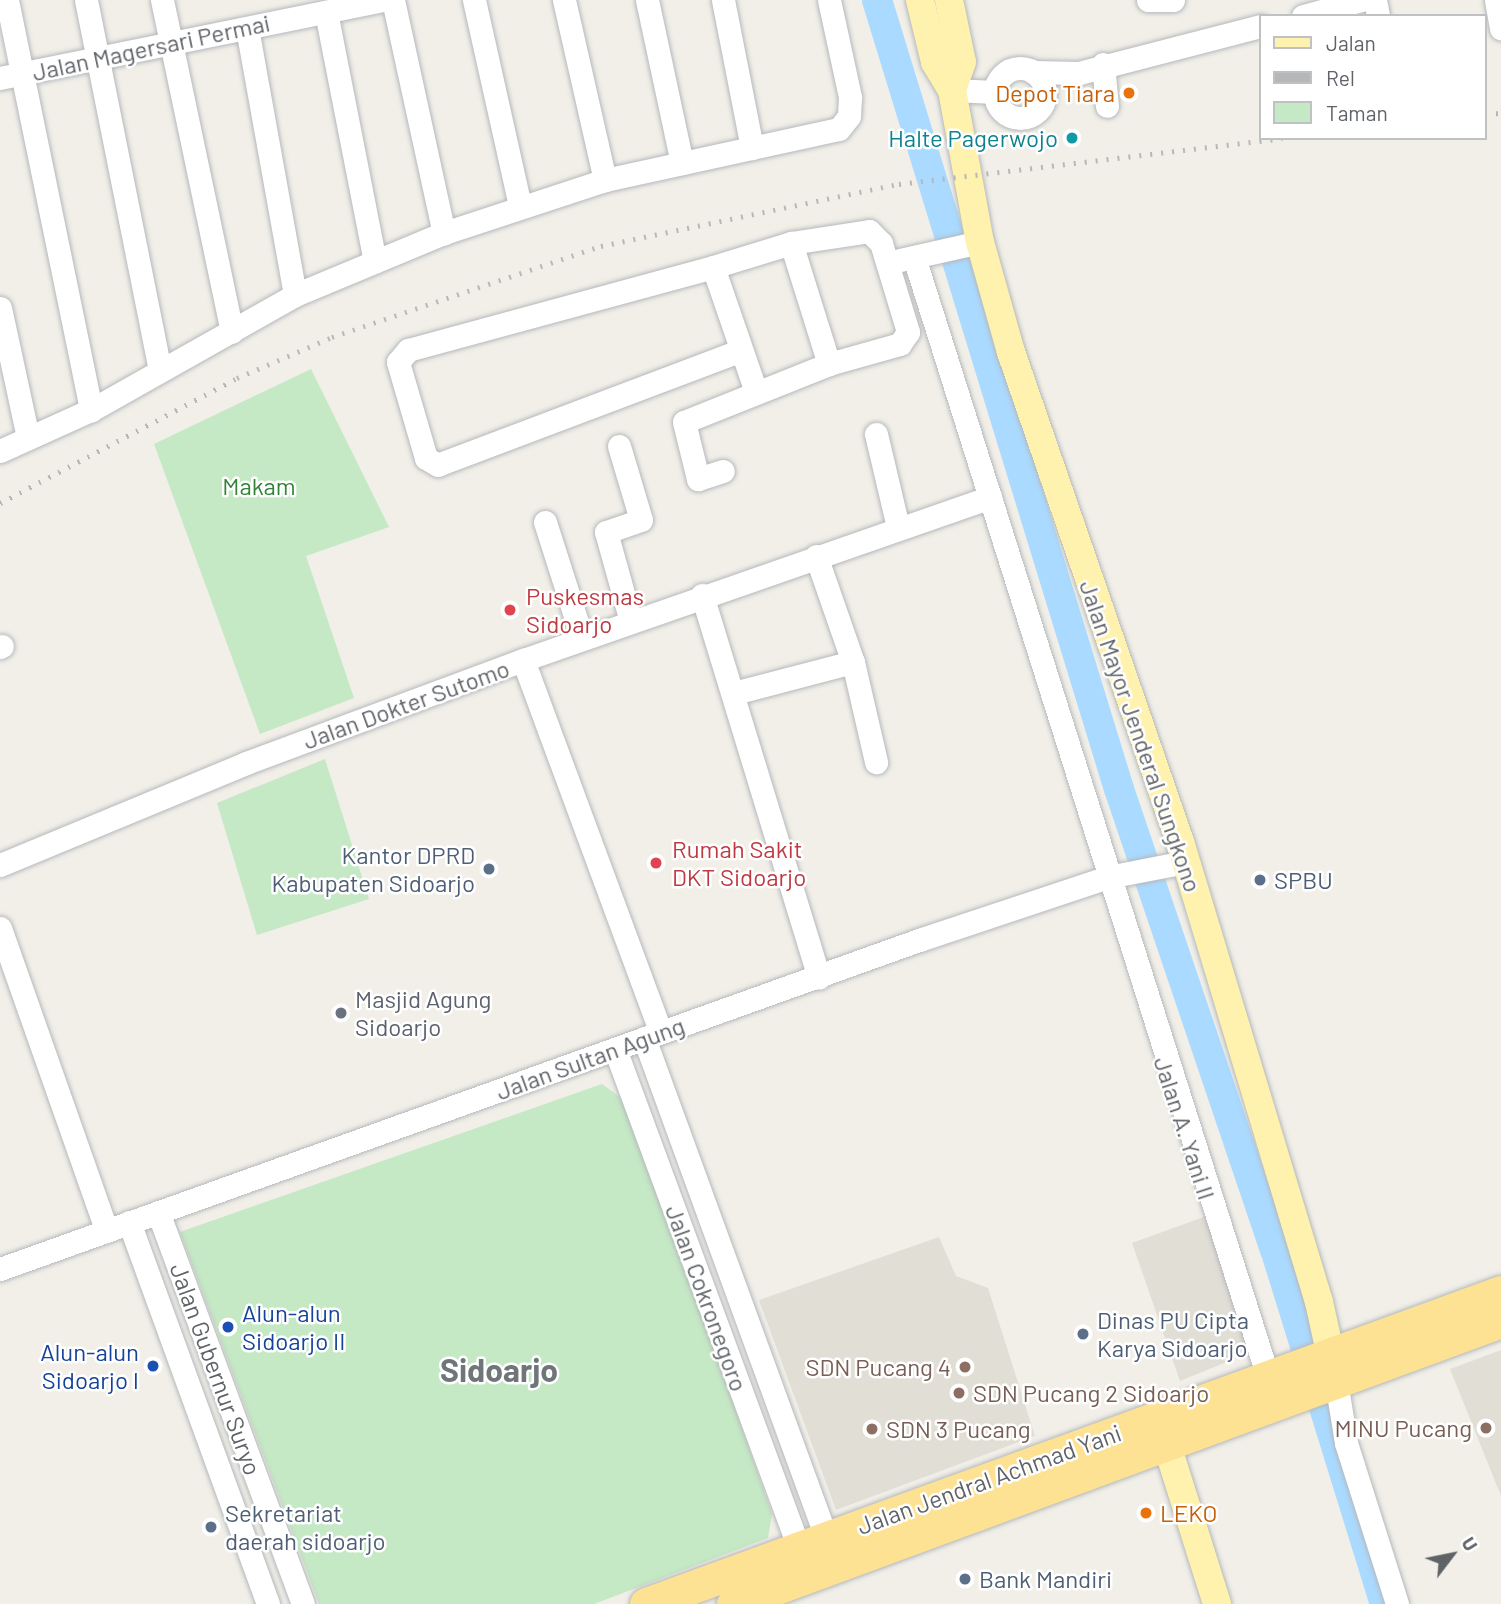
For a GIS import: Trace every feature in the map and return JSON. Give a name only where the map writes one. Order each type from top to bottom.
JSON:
[{"type":"highway","points":[[1306,1376],[1501,1292]]},
{"type":"highway","points":[[1306,1376],[1501,1321]]},
{"type":"highway","name":"Jalan Jendral Achmad Yani","points":[[646,1604],[1166,1442],[1306,1376]]},
{"type":"highway","name":"Jalan Jendral Achmad Yani","points":[[733,1604],[812,1554],[1306,1376]]},
{"type":"main road","points":[[949,1],[962,62],[952,90],[934,62],[920,4],[949,1]]},
{"type":"main road","name":"Jalan Mayor Jenderal Sungkono","points":[[952,90],[973,243],[1185,862],[1306,1376]]},
{"type":"main road","points":[[1166,1442],[1217,1604]]},
{"type":"street","points":[[7,0],[10,76],[91,410]]},
{"type":"street","points":[[86,0],[160,370]]},
{"type":"street","points":[[162,0],[232,331]]},
{"type":"street","name":"Jalan Magersari Permai","points":[[10,76],[384,0]]},
{"type":"street","points":[[393,0],[444,233]]},
{"type":"street","points":[[474,0],[520,205]]},
{"type":"street","points":[[564,0],[605,180]]},
{"type":"street","points":[[647,0],[682,163]]},
{"type":"street","points":[[723,0],[752,148]]},
{"type":"street","points":[[0,451],[91,410],[295,295],[444,233],[520,205],[605,180],[839,129],[849,116],[829,0]]},
{"type":"street","points":[[1148,0],[1172,0]]},
{"type":"street","points":[[1310,14],[1362,0]]},
{"type":"street","points":[[1496,0],[1501,29]]},
{"type":"street","points":[[326,12],[376,261]]},
{"type":"street","points":[[1079,73],[1008,70],[995,92],[1000,109],[1017,118],[1041,107],[1079,73],[1103,64],[1260,26]]},
{"type":"street","points":[[247,28],[295,295]]},
{"type":"street","points":[[1103,64],[1107,106]]},
{"type":"street","points":[[1033,72],[1045,89],[1041,107]]},
{"type":"street","points":[[952,90],[995,92]]},
{"type":"street","points":[[723,471],[698,479],[684,422],[829,364],[907,340],[887,262],[869,231],[791,243],[402,353],[398,362],[426,458],[438,465],[739,351]]},
{"type":"street","points":[[791,243],[829,364]]},
{"type":"street","points":[[887,262],[973,243]]},
{"type":"street","name":"Jalan A. Yani II","points":[[918,256],[990,498],[1117,876],[1306,1376],[1346,1443],[1397,1604]]},
{"type":"street","points":[[713,267],[739,351],[756,392]]},
{"type":"street","points":[[0,308],[28,438]]},
{"type":"street","points":[[876,434],[898,527]]},
{"type":"street","points":[[619,446],[641,520],[607,532],[630,618]]},
{"type":"street","points":[[523,660],[630,618],[990,498]]},
{"type":"street","points":[[545,522],[581,635]]},
{"type":"street","points":[[816,556],[853,662],[876,762]]},
{"type":"street","points":[[702,595],[819,976]]},
{"type":"street","name":"Jalan Dokter Sutomo","points":[[0,865],[246,764],[523,660],[652,1034]]},
{"type":"street","points":[[734,693],[853,662]]},
{"type":"street","name":"Jalan Sultan Agung","points":[[0,1269],[819,976],[1117,876],[1185,862]]},
{"type":"street","points":[[0,928],[118,1226]]},
{"type":"street","name":"Jalan Cokronegoro","points":[[652,1034],[812,1554]]},
{"type":"street","name":"Jalan Cokronegoro","points":[[615,1049],[812,1554]]},
{"type":"street","name":"Jalan Gubernur Suryo","points":[[158,1212],[303,1604]]},
{"type":"street","name":"Jalan Gubernur Suryo","points":[[118,1226],[268,1604]]},
{"type":"shaded area","points":[[1212,1214],[1256,1350],[1180,1381],[1132,1243]]},
{"type":"shaded area","name":"SDN Pucang 4","points":[[939,1237],[956,1276],[988,1288],[1035,1436],[836,1510],[759,1300]]},
{"type":"shaded area","name":"MINU Pucang","points":[[1501,1350],[1501,1496],[1450,1369]]},
{"type":"green space","name":"Makam","points":[[311,369],[389,527],[306,556],[354,698],[260,734],[154,444]]},
{"type":"green space","points":[[325,759],[369,899],[257,935],[217,803]]},
{"type":"green space","points":[[602,1084],[628,1103],[772,1514],[768,1538],[594,1604],[319,1604],[180,1232]]},
{"type":"waterway","points":[[877,0],[1119,789],[1275,1249],[1385,1604]]},
{"type":"railway","points":[[1487,114],[1501,113]]},
{"type":"railway","points":[[0,503],[237,378],[332,337],[601,246],[899,184],[1265,140]]},
{"type":"place","name":"Depot Tiara","points":[[1129,93]]},
{"type":"place","name":"Halte Pagerwojo","points":[[1072,138]]},
{"type":"place","name":"Puskesmas Sidoarjo","points":[[510,610]]},
{"type":"place","name":"Rumah Sakit DKT Sidoarjo","points":[[656,863]]},
{"type":"place","name":"Kantor DPRD Kabupaten Sidoarjo","points":[[489,869]]},
{"type":"place","name":"SPBU","points":[[1260,880]]},
{"type":"place","name":"Masjid Agung Sidoarjo","points":[[341,1013]]},
{"type":"place","name":"Alun-alun Sidoarjo II","points":[[228,1327]]},
{"type":"place","name":"Dinas PU Cipta Karya Sidoarjo","points":[[1083,1334]]},
{"type":"place","name":"Alun-alun Sidoarjo I","points":[[153,1366]]},
{"type":"place","name":"SDN Pucang 4","points":[[965,1367]]},
{"type":"place","name":"SDN Pucang 2 Sidoarjo","points":[[959,1393]]},
{"type":"place","name":"MINU Pucang","points":[[1486,1428]]},
{"type":"place","name":"SDN 3 Pucang","points":[[872,1429]]},
{"type":"place","name":"LEKO","points":[[1146,1513]]},
{"type":"place","name":"Sekretariat daerah sidoarjo","points":[[211,1527]]},
{"type":"place","name":"Bank Mandiri","points":[[965,1579]]},
{"type":"district","name":"Sidoarjo","points":[[499,1369]]}]
